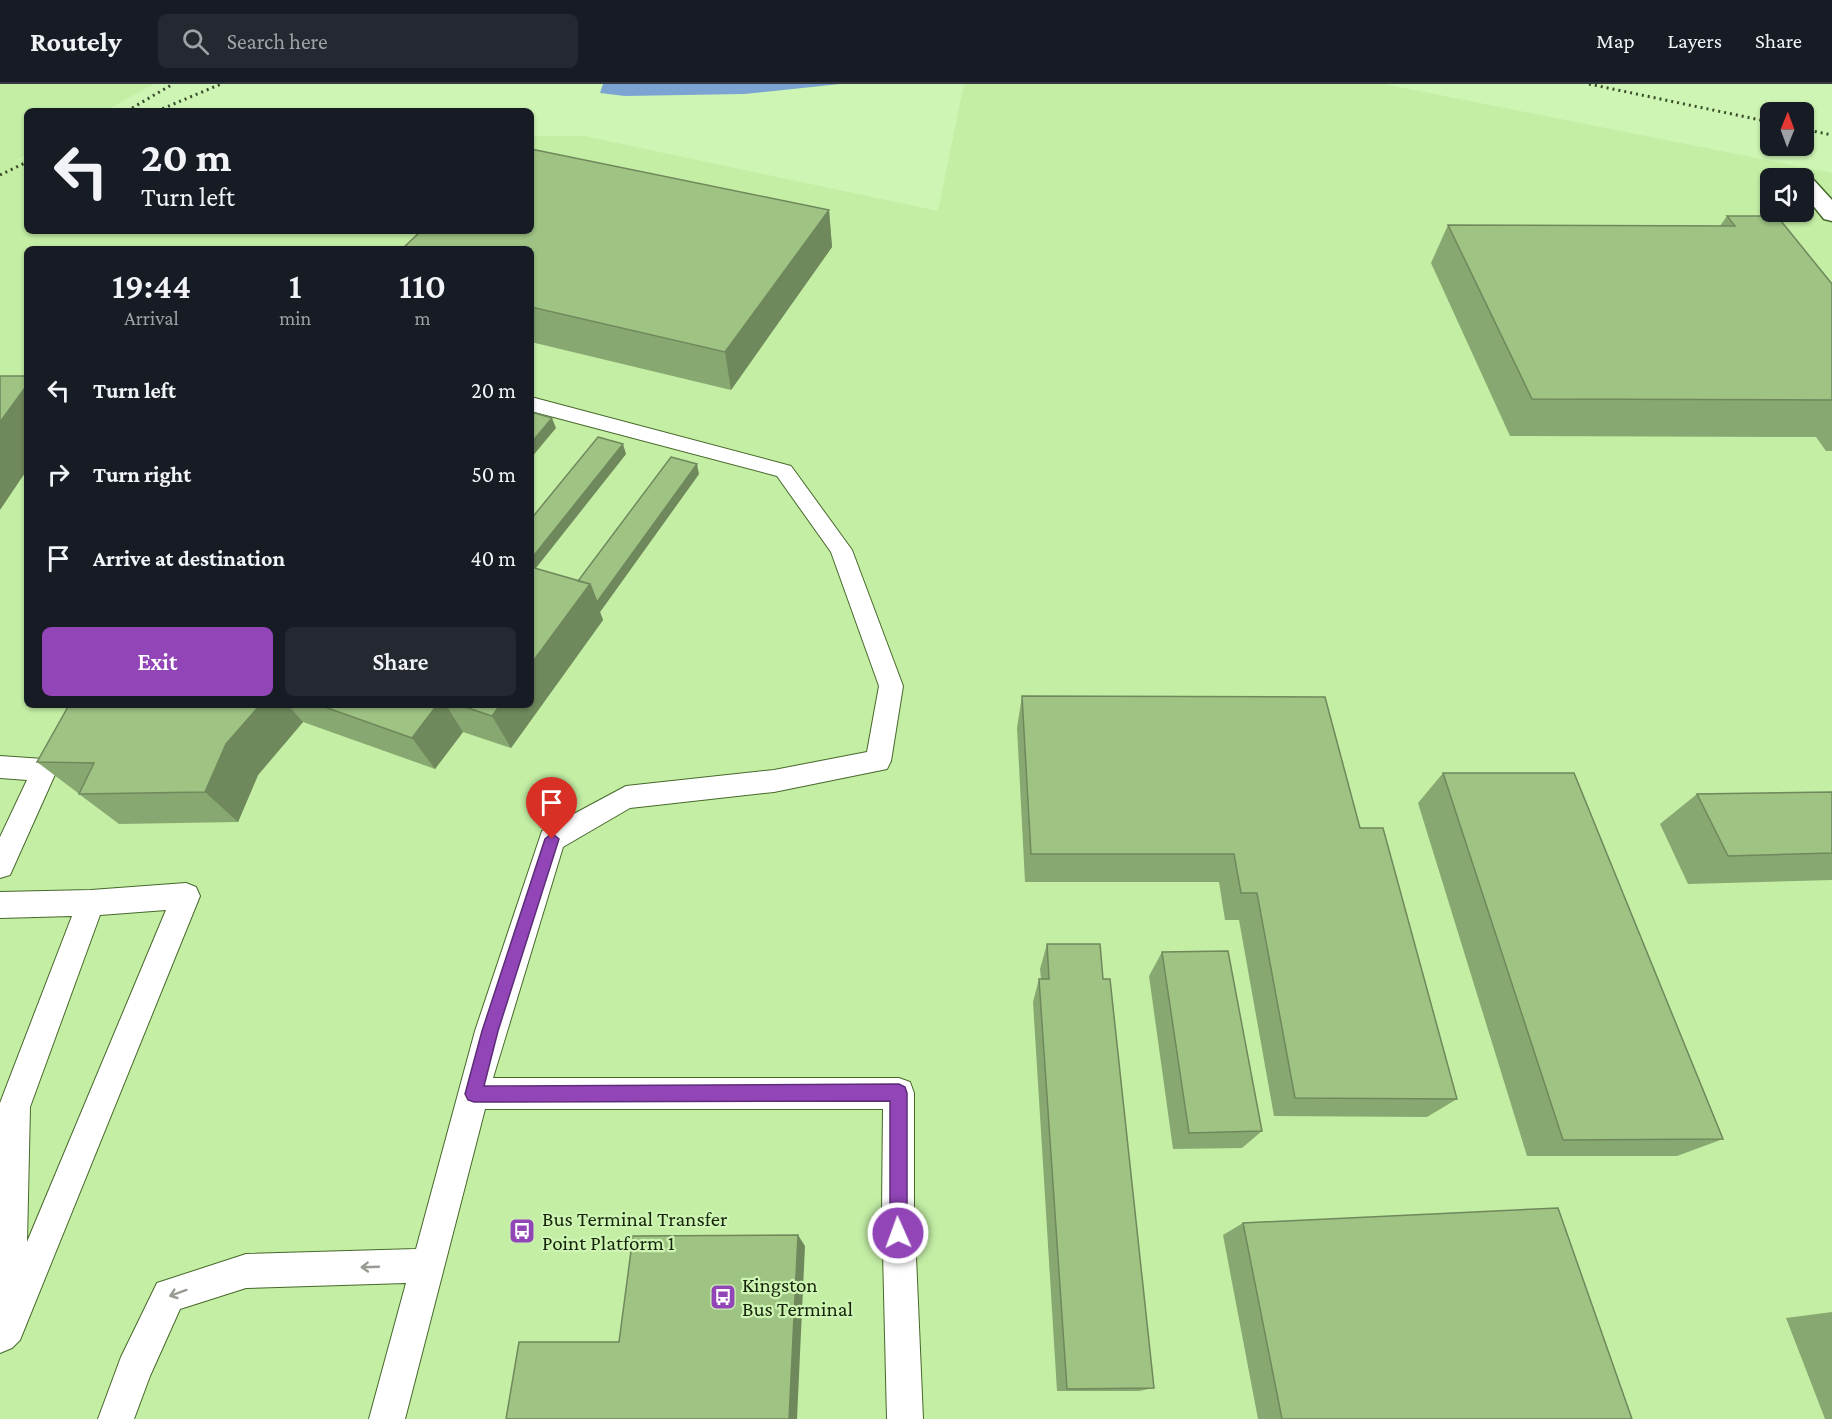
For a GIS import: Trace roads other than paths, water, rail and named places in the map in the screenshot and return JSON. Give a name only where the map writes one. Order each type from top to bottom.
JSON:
[{"type":"street","points":[[1814,193],[1832,214]]},
{"type":"lane","points":[[387,1419],[490,1031],[552,839],[626,797],[774,781],[878,761],[891,686],[841,550],[784,471],[534,405]]},
{"type":"lane","points":[[0,767],[44,770],[0,866]]},
{"type":"lane","points":[[0,905],[91,903],[186,896],[4,1332]]},
{"type":"lane","points":[[4,1332],[14,1107],[91,903]]},
{"type":"lane","points":[[474,1094],[899,1093],[898,1210],[905,1419]]},
{"type":"lane","points":[[116,1419],[134,1370],[169,1295],[246,1271],[428,1265]]},
{"type":"water","points":[[603,84],[840,84],[744,94],[625,96],[600,93]]},
{"type":"railway","points":[[132,108],[173,84]]},
{"type":"railway","points":[[164,108],[221,84]]},
{"type":"railway","points":[[1589,84],[1760,120]]},
{"type":"railway","points":[[1814,131],[1832,135]]},
{"type":"railway","points":[[0,175],[24,163]]},
{"type":"place","name":"Bus Terminal Transfer Point Platform 1","points":[[522,1231]]},
{"type":"place","name":"Kingston Bus Terminal","points":[[723,1297]]}]
